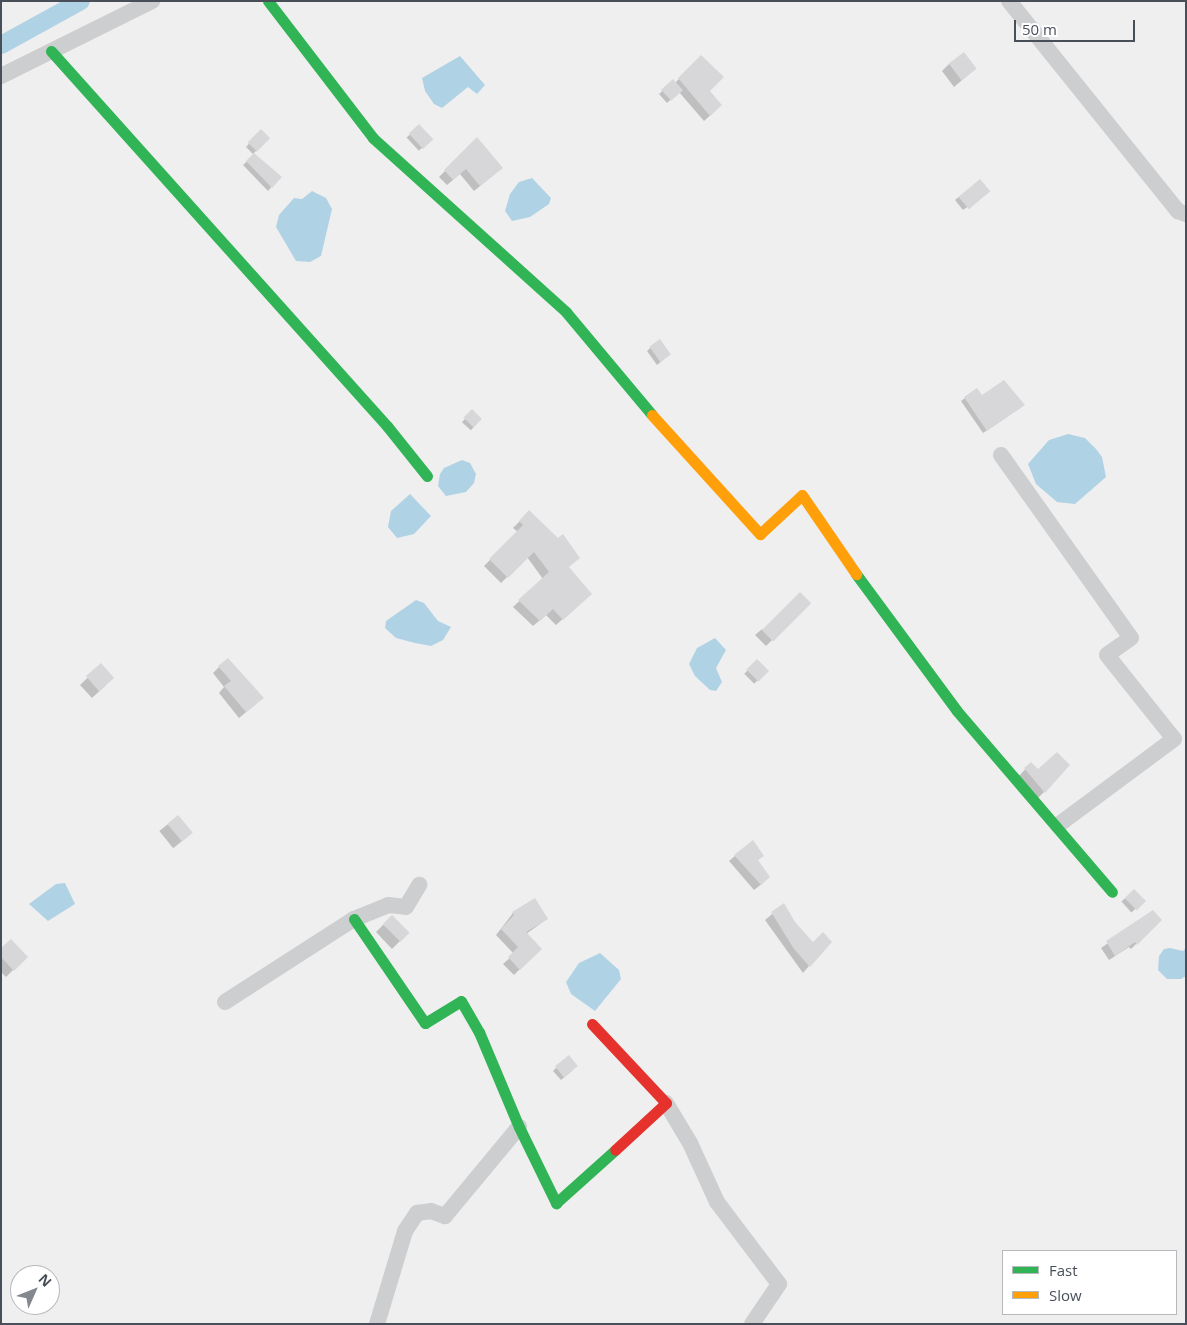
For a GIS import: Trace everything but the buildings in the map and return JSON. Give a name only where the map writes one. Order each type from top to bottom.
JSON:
[{"type":"street","points":[[1,76],[152,1]]},
{"type":"street","points":[[268,1],[373,138],[566,312],[688,457],[760,534],[802,495],[879,608],[957,711],[1058,825],[1112,892]]},
{"type":"street","points":[[1009,1],[1172,203],[1186,214]]},
{"type":"street","points":[[51,51],[387,426],[427,476]]},
{"type":"street","points":[[1001,455],[1131,638],[1107,655],[1174,739],[1058,825]]},
{"type":"street","points":[[224,1002],[354,919],[388,905],[406,907],[419,885]]},
{"type":"street","points":[[354,919],[425,1023],[461,1001],[479,1032],[519,1127],[556,1203],[666,1103]]},
{"type":"street","points":[[592,1024],[666,1103],[690,1143],[717,1202],[779,1284],[752,1324]]},
{"type":"street","points":[[377,1324],[405,1231],[417,1213],[431,1211],[446,1216],[519,1127]]},
{"type":"water","points":[[460,56],[485,85],[477,94],[468,87],[442,108],[434,104],[425,91],[422,78]]},
{"type":"water","points":[[532,178],[551,198],[549,204],[530,217],[512,221],[505,211],[510,194],[519,182]]},
{"type":"water","points":[[312,191],[326,198],[332,209],[321,256],[310,262],[296,261],[276,227],[279,215],[294,198],[302,199]]},
{"type":"water","points":[[1068,434],[1085,438],[1096,449],[1102,457],[1106,477],[1075,504],[1057,502],[1036,484],[1028,464],[1049,440]]},
{"type":"water","points":[[462,460],[470,463],[476,474],[474,483],[466,492],[446,496],[438,486],[440,474],[444,468]]},
{"type":"water","points":[[410,494],[431,516],[414,534],[397,538],[388,527],[391,511]]},
{"type":"water","points":[[416,600],[424,603],[438,621],[451,627],[443,640],[431,646],[396,638],[385,628],[386,621]]},
{"type":"water","points":[[715,638],[726,650],[716,668],[722,682],[716,691],[710,690],[695,676],[689,664],[697,648]]},
{"type":"water","points":[[65,883],[75,904],[48,921],[29,904],[56,884]]},
{"type":"water","points":[[1170,948],[1183,951],[1186,948],[1186,976],[1181,979],[1167,979],[1158,970],[1159,956],[1164,949]]},
{"type":"water","points":[[600,953],[619,970],[621,979],[595,1011],[571,994],[566,982],[579,963]]},
{"type":"waterway","points":[[1,45],[81,1]]},
{"type":"traffic: fast","points":[[268,1],[373,138],[566,312],[652,415]]},
{"type":"traffic: fast","points":[[51,51],[387,426],[427,476]]},
{"type":"traffic: fast","points":[[856,574],[957,711],[1112,892]]},
{"type":"traffic: fast","points":[[354,919],[425,1023],[461,1001],[479,1032],[519,1127],[556,1203],[615,1150]]},
{"type":"traffic: slow","points":[[652,415],[760,534],[802,495],[856,574]]},
{"type":"traffic: jam","points":[[592,1024],[666,1103],[615,1150]]}]
